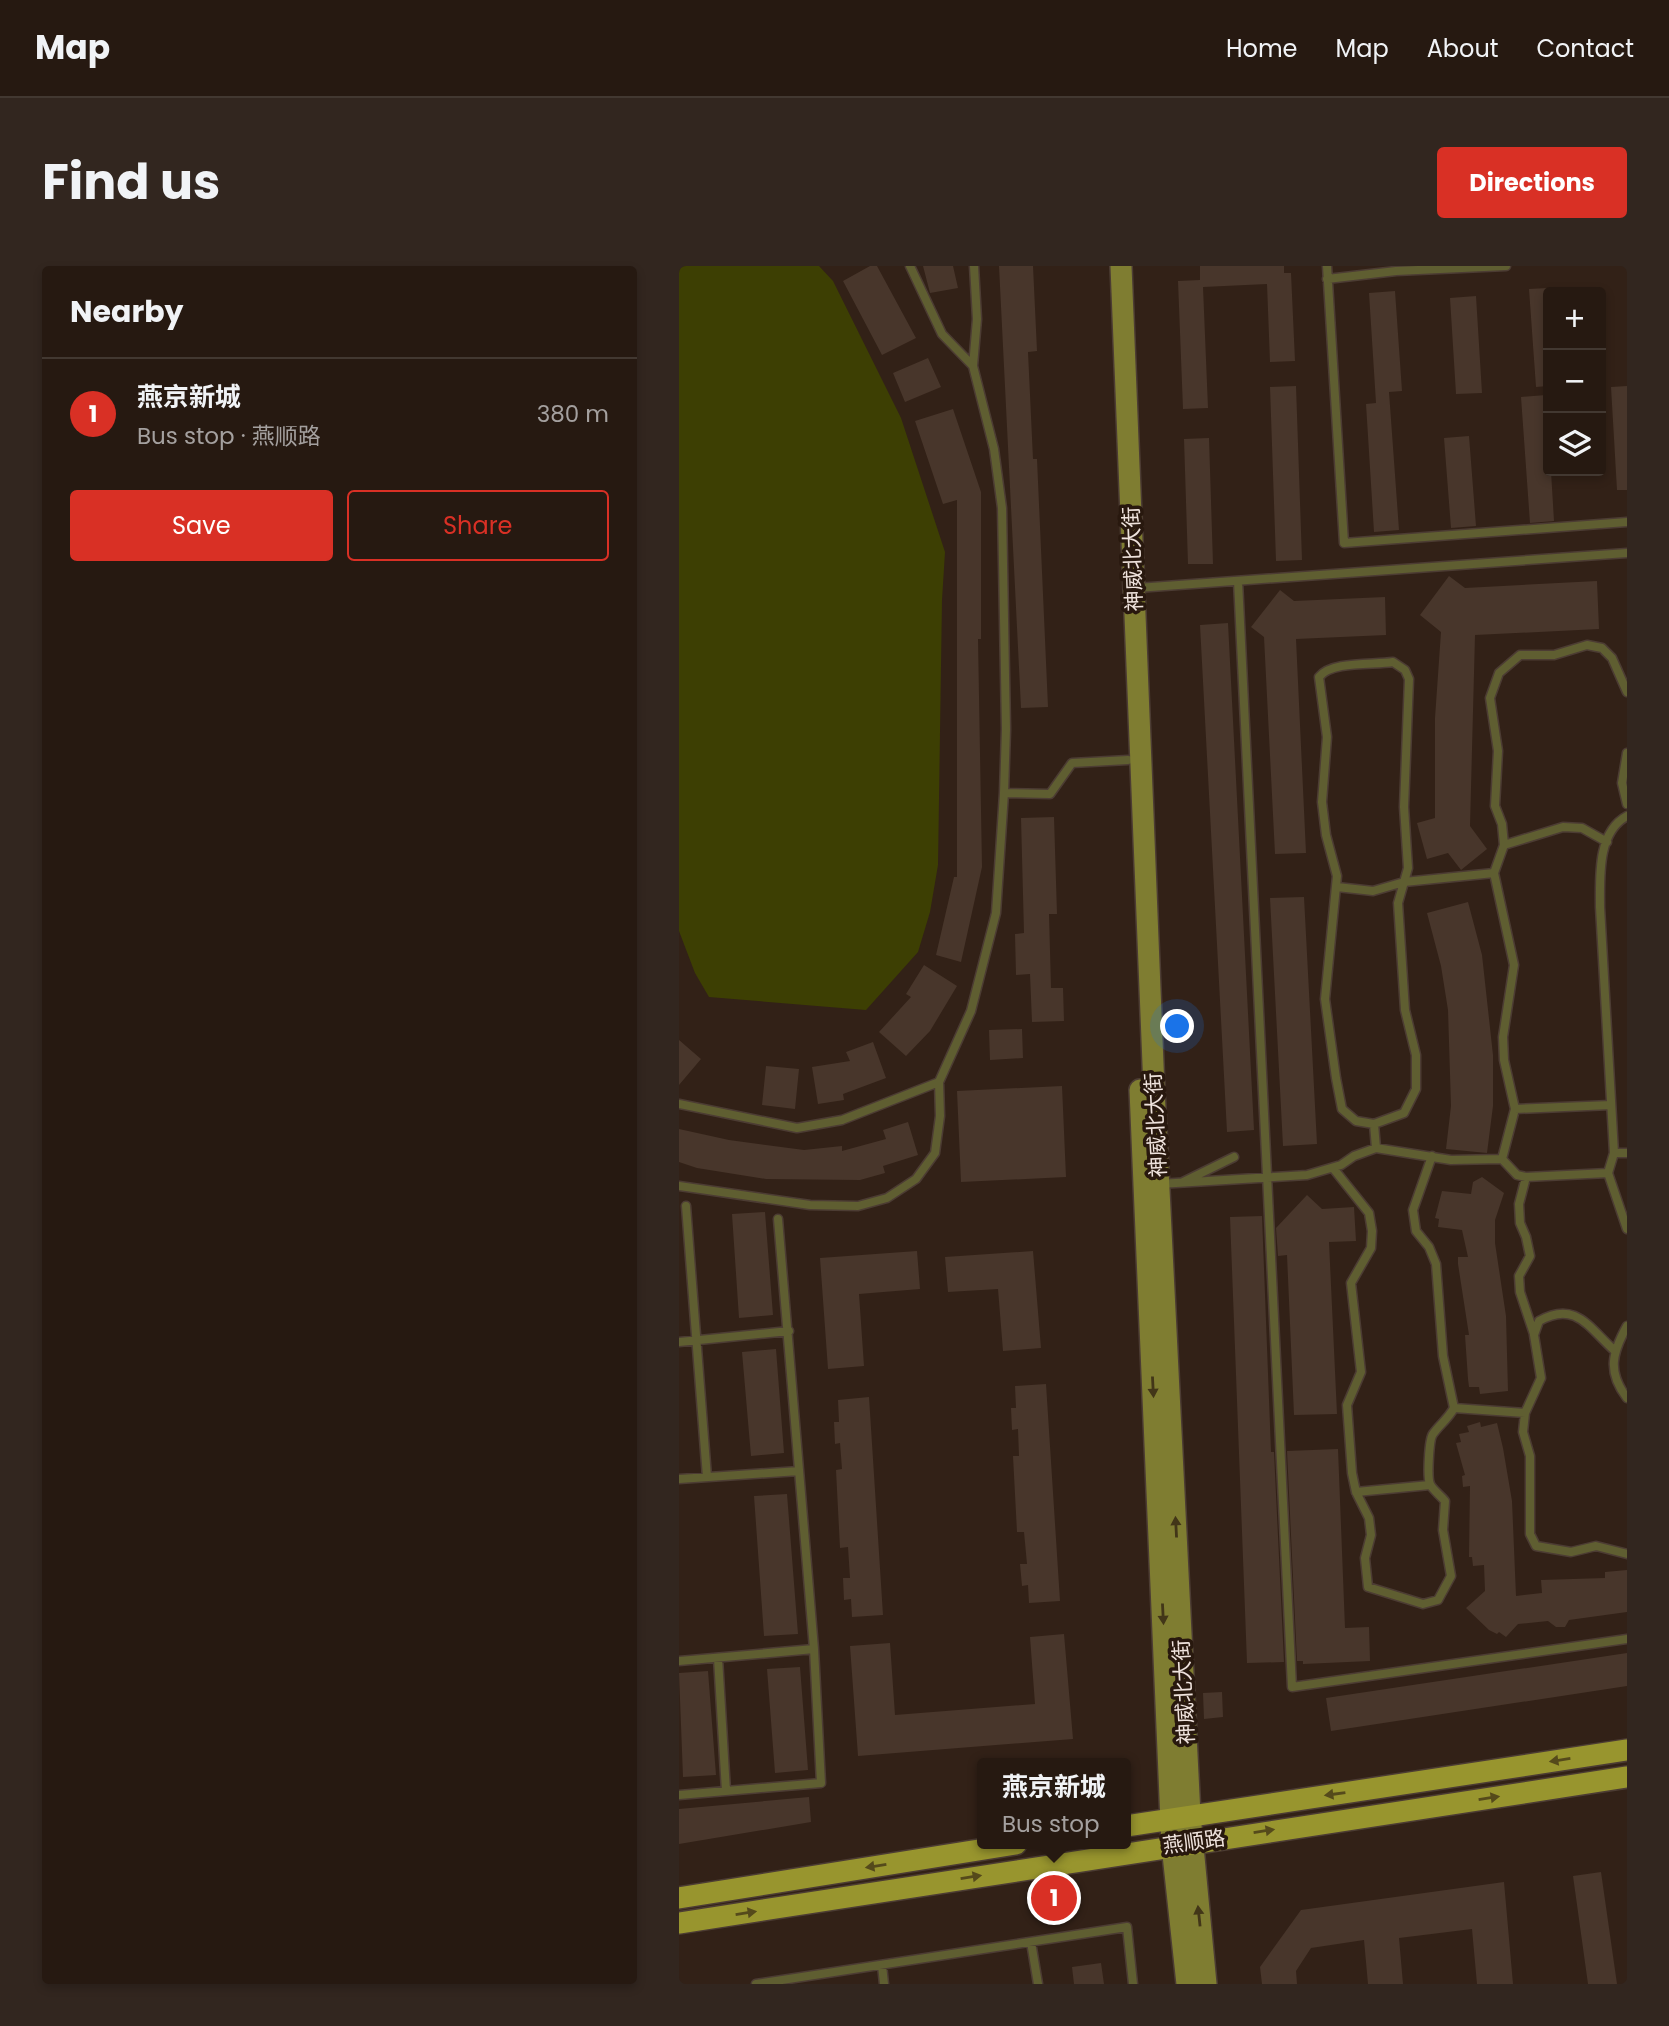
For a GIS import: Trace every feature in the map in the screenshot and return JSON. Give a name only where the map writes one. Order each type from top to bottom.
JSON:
[{"type":"main road","name":"燕顺路","points":[[1131,1825],[1627,1750]]},
{"type":"main road","name":"燕顺路","points":[[679,1923],[1627,1777]]},
{"type":"main road","points":[[679,1898],[985,1849]]},
{"type":"street","name":"神威北大街","points":[[1106,266],[1140,1095],[1182,1817]]},
{"type":"street","name":"神威北大街","points":[[1121,266],[1134,588],[1170,1183],[1187,1984]]},
{"type":"street","name":"神威北大街","points":[[1182,1844],[1206,1984]]},
{"type":"lane","points":[[910,266],[942,334],[973,366]]},
{"type":"lane","points":[[679,1186],[810,1205],[858,1206],[887,1198],[916,1179],[935,1153],[940,1116],[939,1082],[971,1011],[996,913],[1004,793],[1006,729],[1002,508],[995,449],[973,366],[977,319],[974,266]]},
{"type":"lane","points":[[1327,266],[1344,543],[1627,522]]},
{"type":"lane","points":[[1327,279],[1396,271],[1506,266]]},
{"type":"lane","points":[[1134,588],[1627,553]]},
{"type":"lane","points":[[1238,581],[1292,1687],[1627,1639]]},
{"type":"lane","points":[[1502,1159],[1515,1109],[1504,1060],[1503,1037],[1514,965],[1494,873],[1504,845],[1502,824],[1495,806],[1499,751],[1490,698],[1499,673],[1520,655],[1554,655],[1587,645],[1602,648],[1612,658],[1627,692]]},
{"type":"lane","points":[[1393,662],[1405,670],[1409,679],[1404,807],[1408,868],[1398,903],[1405,974],[1405,1010],[1416,1055],[1416,1089],[1404,1113],[1374,1124],[1356,1121],[1342,1109],[1328,1030],[1325,999],[1337,887],[1322,802],[1327,737],[1319,677],[1324,671],[1336,666],[1393,662]]},
{"type":"lane","points":[[1627,752],[1622,783],[1627,804]]},
{"type":"lane","points":[[1004,793],[1049,793],[1072,763],[1128,760]]},
{"type":"lane","points":[[1627,816],[1612,827],[1600,870],[1614,1153],[1608,1173],[1627,1229]]},
{"type":"lane","points":[[1504,845],[1563,828],[1582,828],[1607,842]]},
{"type":"lane","points":[[1337,887],[1373,891],[1404,882],[1494,873]]},
{"type":"lane","points":[[679,1104],[797,1128],[842,1120],[939,1082]]},
{"type":"lane","points":[[1515,1109],[1611,1105]]},
{"type":"lane","points":[[1374,1124],[1376,1148]]},
{"type":"lane","points":[[1170,1183],[1307,1175],[1333,1168],[1376,1148],[1451,1160],[1502,1159],[1517,1175],[1526,1177],[1608,1173]]},
{"type":"lane","points":[[1614,1153],[1627,1153]]},
{"type":"lane","points":[[1333,1168],[1369,1213],[1372,1231],[1371,1248],[1351,1283],[1361,1372],[1347,1405],[1356,1492],[1369,1518],[1371,1535],[1365,1558],[1368,1587],[1423,1604],[1438,1600],[1451,1576],[1443,1530],[1444,1501],[1430,1485],[1428,1446],[1433,1434],[1442,1427],[1454,1408],[1443,1356],[1436,1264],[1429,1247],[1416,1231],[1413,1210],[1432,1156]]},
{"type":"lane","points":[[1170,1183],[1234,1157]]},
{"type":"lane","points":[[1526,1177],[1519,1214],[1530,1256],[1519,1276],[1520,1292],[1534,1335],[1541,1378],[1525,1413],[1523,1432],[1531,1457],[1533,1482],[1531,1534],[1536,1546],[1571,1552],[1596,1546],[1627,1554]]},
{"type":"lane","points":[[686,1206],[707,1477]]},
{"type":"lane","points":[[679,1795],[821,1783],[814,1649],[778,1219]]},
{"type":"lane","points":[[1534,1335],[1539,1321],[1555,1312],[1569,1313],[1581,1318],[1615,1351]]},
{"type":"lane","points":[[1627,1326],[1615,1351],[1612,1367],[1615,1382],[1627,1398]]},
{"type":"lane","points":[[679,1342],[789,1331]]},
{"type":"lane","points":[[1454,1408],[1525,1413]]},
{"type":"lane","points":[[679,1479],[799,1471]]},
{"type":"lane","points":[[1356,1492],[1430,1485]]},
{"type":"lane","points":[[679,1661],[814,1649]]},
{"type":"lane","points":[[718,1658],[726,1791]]},
{"type":"lane","points":[[722,1724],[726,1791]]},
{"type":"lane","points":[[756,1984],[1127,1927],[1133,1984]]},
{"type":"lane","points":[[1031,1942],[1038,1984]]},
{"type":"lane","points":[[882,1965],[884,1984]]},
{"type":"shaded area","points":[[679,266],[819,266],[833,281],[901,418],[945,552],[938,865],[930,912],[918,952],[866,1010],[709,997],[695,973],[679,931]]},
{"type":"building","points":[[870,266],[877,266],[916,338],[882,355],[843,281]]},
{"type":"building","points":[[923,266],[953,266],[958,288],[930,293]]},
{"type":"building","points":[[999,266],[1033,266],[1037,351],[1028,352],[1033,459],[1037,459],[1048,707],[1021,708]]},
{"type":"building","points":[[1200,266],[1284,266],[1284,273],[1291,273],[1295,361],[1270,362],[1267,284],[1203,287],[1208,408],[1183,409],[1178,281],[1200,280]]},
{"type":"building","points":[[1543,288],[1543,386],[1536,387],[1529,289]]},
{"type":"building","points":[[1395,291],[1402,391],[1389,392],[1399,530],[1374,532],[1366,404],[1376,403],[1369,293]]},
{"type":"building","points":[[1476,296],[1482,393],[1456,394],[1450,298]]},
{"type":"building","points":[[928,358],[941,387],[905,402],[893,373]]},
{"type":"building","points":[[1296,386],[1302,560],[1276,561],[1270,387]]},
{"type":"building","points":[[1627,386],[1627,490],[1617,490],[1611,387]]},
{"type":"building","points":[[1543,395],[1543,476],[1551,476],[1554,521],[1530,523],[1521,397]]},
{"type":"building","points":[[953,409],[981,492],[981,639],[978,639],[982,867],[961,962],[936,955],[954,877],[957,877],[957,500],[943,504],[915,421]]},
{"type":"building","points":[[1469,436],[1476,526],[1451,528],[1444,438]]},
{"type":"building","points":[[1209,438],[1213,564],[1188,564],[1184,439]]},
{"type":"building","points":[[1449,576],[1465,588],[1597,581],[1599,629],[1475,635],[1470,826],[1487,849],[1461,870],[1448,853],[1427,859],[1417,823],[1435,818],[1435,718],[1441,632],[1420,615]]},
{"type":"building","points":[[1280,590],[1294,601],[1385,597],[1386,635],[1296,639],[1306,853],[1275,854],[1264,637],[1251,627]]},
{"type":"building","points":[[1228,623],[1254,1130],[1227,1132],[1200,625]]},
{"type":"building","points":[[1054,817],[1057,914],[1049,914],[1051,988],[1063,988],[1064,1021],[1032,1022],[1030,974],[1016,975],[1015,934],[1024,933],[1021,818]]},
{"type":"building","points":[[1304,897],[1317,1144],[1283,1146],[1270,898]]},
{"type":"building","points":[[1468,902],[1482,955],[1493,1055],[1493,1106],[1487,1153],[1446,1149],[1451,1106],[1448,1010],[1441,966],[1427,913]]},
{"type":"building","points":[[924,965],[957,986],[930,1031],[906,1056],[879,1032],[911,997],[906,994]]},
{"type":"building","points":[[1022,1029],[1023,1058],[990,1060],[989,1030]]},
{"type":"building","points":[[679,1040],[701,1059],[679,1085]]},
{"type":"building","points":[[873,1042],[886,1078],[843,1094],[844,1100],[818,1104],[812,1067],[850,1061],[846,1052]]},
{"type":"building","points":[[766,1066],[799,1069],[795,1109],[762,1105]]},
{"type":"building","points":[[1062,1086],[1066,1177],[961,1182],[957,1091]]},
{"type":"building","points":[[908,1122],[918,1155],[883,1166],[885,1173],[860,1180],[766,1179],[697,1168],[679,1162],[679,1129],[729,1140],[804,1150],[842,1146],[842,1151],[886,1139],[883,1130]]},
{"type":"building","points":[[1482,1177],[1504,1193],[1495,1220],[1495,1243],[1506,1316],[1508,1391],[1480,1394],[1479,1387],[1469,1387],[1468,1379],[1465,1335],[1469,1335],[1458,1264],[1458,1257],[1468,1257],[1462,1230],[1438,1227],[1439,1219],[1435,1218],[1442,1191],[1471,1194],[1473,1182]]},
{"type":"building","points":[[1307,1195],[1322,1209],[1354,1207],[1356,1241],[1329,1242],[1337,1414],[1294,1415],[1287,1255],[1278,1256],[1276,1228]]},
{"type":"building","points":[[765,1212],[773,1315],[739,1318],[732,1214]]},
{"type":"building","points":[[1262,1216],[1271,1452],[1274,1452],[1284,1662],[1247,1663],[1230,1217]]},
{"type":"building","points":[[917,1251],[920,1289],[859,1294],[864,1366],[828,1369],[820,1258]]},
{"type":"building","points":[[1033,1251],[1041,1348],[1003,1351],[998,1289],[948,1292],[945,1257]]},
{"type":"building","points":[[776,1349],[784,1453],[751,1456],[742,1352]]},
{"type":"building","points":[[1046,1384],[1060,1601],[1029,1603],[1028,1585],[1022,1586],[1020,1564],[1027,1564],[1024,1532],[1017,1532],[1013,1456],[1019,1456],[1018,1429],[1012,1430],[1011,1408],[1016,1408],[1015,1386]]},
{"type":"building","points":[[869,1397],[883,1615],[852,1617],[851,1599],[844,1600],[843,1578],[850,1578],[848,1547],[840,1548],[836,1470],[842,1469],[840,1443],[835,1444],[834,1422],[839,1422],[838,1400]]},
{"type":"building","points":[[1480,1422],[1481,1427],[1497,1423],[1503,1448],[1512,1501],[1516,1596],[1542,1593],[1541,1580],[1605,1578],[1605,1572],[1627,1570],[1627,1612],[1569,1620],[1565,1627],[1556,1627],[1548,1621],[1518,1624],[1506,1637],[1489,1630],[1466,1608],[1485,1591],[1484,1565],[1473,1566],[1472,1557],[1469,1557],[1470,1486],[1463,1487],[1462,1476],[1465,1475],[1456,1443],[1461,1442],[1459,1434],[1469,1432],[1467,1426]]},
{"type":"building","points":[[1338,1449],[1345,1628],[1369,1627],[1370,1661],[1303,1664],[1303,1661],[1297,1661],[1287,1451]]},
{"type":"building","points":[[787,1494],[798,1634],[764,1636],[754,1496]]},
{"type":"building","points":[[1064,1634],[1073,1739],[858,1756],[850,1646],[890,1643],[895,1715],[1035,1704],[1030,1637]]},
{"type":"building","points":[[1627,1653],[1627,1686],[1331,1731],[1326,1698]]},
{"type":"building","points":[[800,1667],[808,1770],[775,1773],[767,1669]]},
{"type":"building","points":[[708,1671],[716,1775],[683,1777],[679,1673]]},
{"type":"building","points":[[1222,1692],[1223,1717],[1204,1719],[1203,1693]]},
{"type":"building","points":[[809,1797],[811,1822],[679,1844],[679,1809]]},
{"type":"building","points":[[1601,1872],[1617,1984],[1588,1984],[1573,1876]]},
{"type":"building","points":[[1504,1882],[1513,1984],[1477,1984],[1472,1929],[1399,1938],[1403,1984],[1368,1984],[1364,1940],[1311,1948],[1296,1971],[1297,1984],[1262,1984],[1260,1967],[1301,1910]]},
{"type":"building","points":[[1101,1963],[1104,1984],[1074,1984],[1072,1967]]},
{"type":"place","name":"燕京新城","points":[[1054,1898]]}]
